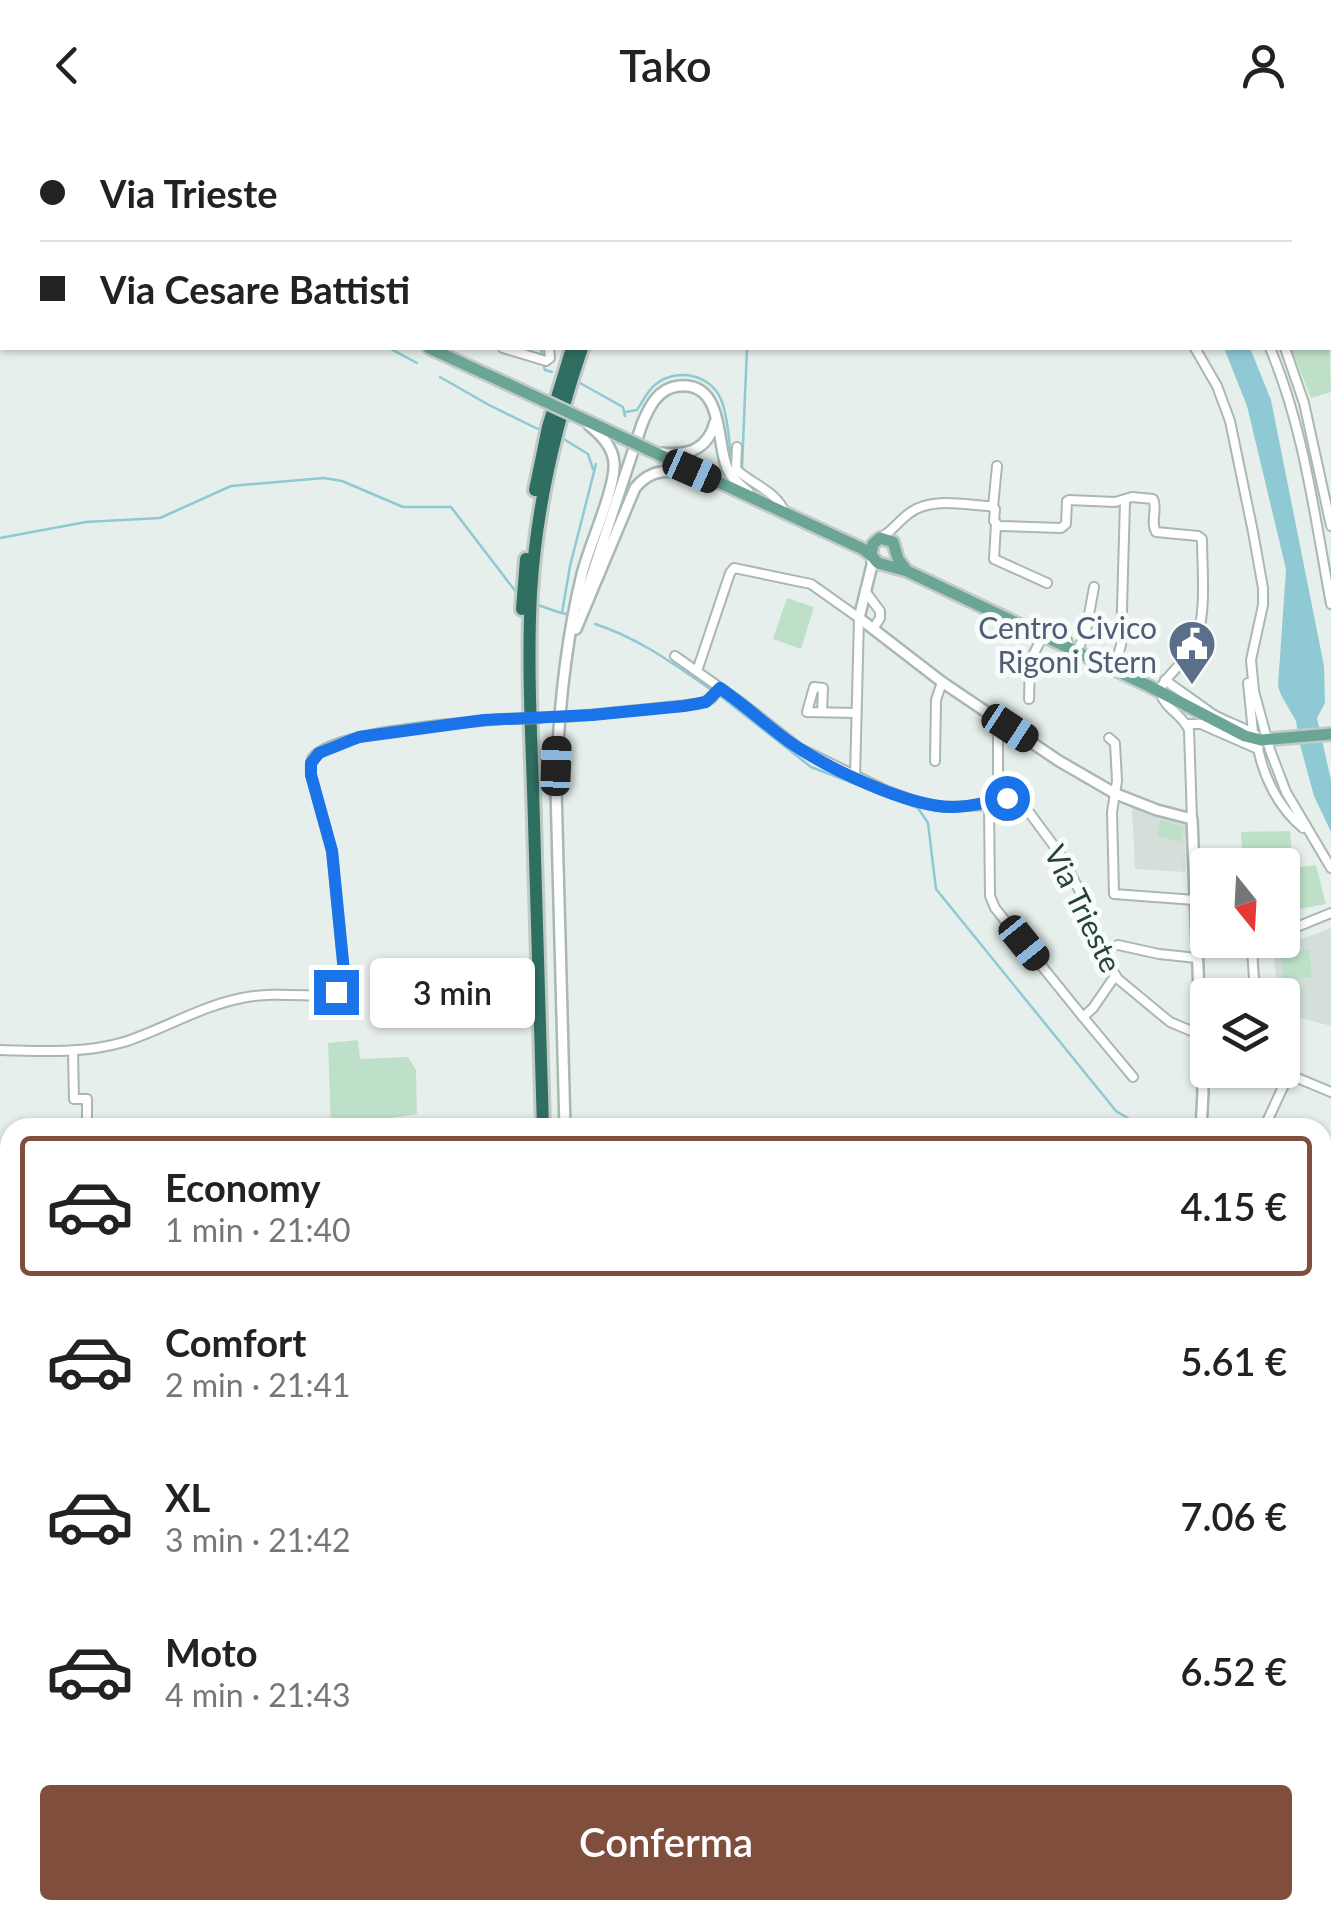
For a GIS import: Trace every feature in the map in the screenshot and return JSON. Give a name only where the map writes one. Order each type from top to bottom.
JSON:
[{"type":"highway","points":[[534,1118],[523,590],[548,426],[571,350]]},
{"type":"highway","points":[[543,1118],[530,681],[532,592],[546,479],[556,430],[581,350]]},
{"type":"main road","points":[[433,350],[647,450],[678,458],[711,480],[852,544],[876,562],[907,571],[1114,670],[1164,689],[1240,734],[1260,739],[1331,734]]},
{"type":"main road","points":[[876,562],[871,547],[878,540]]},
{"type":"main road","points":[[852,544],[890,540],[907,571]]},
{"type":"main road","points":[[876,562],[894,560],[896,548]]},
{"type":"street","points":[[510,350],[543,360],[550,358],[549,350]]},
{"type":"street","points":[[1196,350],[1217,386],[1230,422],[1256,551],[1263,605],[1251,674],[1260,739]]},
{"type":"street","points":[[1271,350],[1296,424],[1331,604]]},
{"type":"street","points":[[1285,350],[1327,487],[1331,526]]},
{"type":"street","points":[[569,646],[650,405],[667,390],[684,386],[706,395],[716,415],[728,471],[758,502]]},
{"type":"street","points":[[565,1118],[556,789],[560,710],[582,575],[614,474],[610,450],[591,427],[570,414]]},
{"type":"street","points":[[678,458],[706,443],[716,415]]},
{"type":"street","points":[[737,447],[736,469],[776,498],[785,514]]},
{"type":"street","points":[[998,466],[993,507],[994,559],[1047,583]]},
{"type":"street","points":[[569,646],[630,495],[640,481],[665,470],[711,480]]},
{"type":"street","points":[[996,524],[1061,528],[1066,524],[1069,500],[1125,501],[1132,497],[1153,499],[1154,528],[1159,534],[1200,538],[1199,632],[1190,653],[1164,689],[1165,704],[1186,724],[1189,735],[1193,848]]},
{"type":"street","points":[[1114,670],[1121,645],[1125,501]]},
{"type":"street","points":[[878,540],[924,505],[993,507]]},
{"type":"street","points":[[896,528],[896,548]]},
{"type":"street","points":[[855,777],[859,618],[876,562]]},
{"type":"street","points":[[697,671],[734,568],[811,584],[1007,727],[1116,794],[1192,819]]},
{"type":"street","points":[[1074,650],[1086,631],[1094,586]]},
{"type":"street","points":[[865,592],[880,611],[874,629]]},
{"type":"street","points":[[1029,698],[1030,661],[1043,636]]},
{"type":"street","points":[[675,656],[717,691],[799,748],[855,777],[929,805],[954,808],[998,801]]},
{"type":"street","points":[[1251,674],[1248,693],[1260,739],[1331,868]]},
{"type":"street","points":[[935,761],[936,700],[942,682]]},
{"type":"street","points":[[822,712],[823,688],[814,687],[807,712],[856,713]]},
{"type":"street","points":[[0,1050],[72,1052],[121,1042],[238,998],[328,996],[336,992],[344,972],[332,851],[311,775],[313,758],[319,753],[359,737],[386,732],[684,706],[706,702],[717,691]]},
{"type":"street","points":[[992,717],[998,736],[999,771],[998,801],[988,826],[992,903],[1133,1077]]},
{"type":"street","points":[[1186,724],[1260,739]]},
{"type":"street","points":[[998,736],[1001,727],[1007,727]]},
{"type":"street","points":[[998,748],[1007,727]]},
{"type":"street","points":[[1109,738],[1115,743],[1115,906]]},
{"type":"street","name":"Via Trieste","points":[[998,801],[1023,804],[1060,854],[1084,899],[1115,976],[1162,1016],[1190,1030]]},
{"type":"street","points":[[1114,894],[1190,900]]},
{"type":"street","points":[[1300,926],[1331,913]]},
{"type":"street","points":[[1118,945],[1190,957]]},
{"type":"street","points":[[1198,958],[1199,978]]},
{"type":"street","points":[[1084,1018],[1115,976]]},
{"type":"street","points":[[72,1052],[74,1099],[88,1099],[87,1118]]},
{"type":"street","points":[[1300,1079],[1331,1092]]},
{"type":"street","points":[[1201,1118],[1202,1088]]},
{"type":"street","points":[[1268,1118],[1282,1088]]},
{"type":"shaded area","points":[[1132,806],[1186,823],[1185,872],[1135,869]]},
{"type":"shaded area","points":[[1331,928],[1331,1026],[1300,1018],[1300,978],[1276,978],[1274,958],[1300,958],[1300,940]]},
{"type":"green space","points":[[1292,350],[1330,350],[1331,392],[1311,398]]},
{"type":"green space","points":[[787,598],[814,607],[801,649],[773,639]]},
{"type":"green space","points":[[1161,820],[1185,827],[1180,842],[1157,835]]},
{"type":"green space","points":[[1290,831],[1292,848],[1242,848],[1241,832]]},
{"type":"green space","points":[[1316,865],[1326,904],[1300,909],[1300,867]]},
{"type":"green space","points":[[1309,950],[1312,977],[1284,978],[1282,958],[1300,958],[1300,951]]},
{"type":"green space","points":[[358,1040],[360,1059],[408,1057],[416,1070],[417,1114],[331,1118],[328,1043]]},
{"type":"water","points":[[1225,350],[1251,350],[1271,400],[1324,666],[1325,703],[1317,718],[1331,780],[1331,832],[1314,796],[1296,721],[1278,686],[1286,569],[1247,406]]},
{"type":"waterway","points":[[393,350],[417,363]]},
{"type":"waterway","points":[[541,350],[542,354]]},
{"type":"waterway","points":[[742,468],[747,350]]},
{"type":"waterway","points":[[544,367],[552,372]]},
{"type":"waterway","points":[[626,412],[637,410],[650,390],[665,379],[684,375],[703,380],[722,402],[732,466]]},
{"type":"waterway","points":[[440,377],[540,430]]},
{"type":"waterway","points":[[580,383],[623,407],[625,416]]},
{"type":"waterway","points":[[562,438],[588,454],[593,469]]},
{"type":"waterway","points":[[566,614],[562,613],[570,566],[596,464]]},
{"type":"waterway","points":[[0,538],[86,522],[160,518],[231,486],[324,478],[342,481],[403,507],[451,507],[516,592]]},
{"type":"waterway","points":[[538,605],[561,613]]},
{"type":"waterway","points":[[595,624],[642,644],[713,691]]},
{"type":"waterway","points":[[719,695],[811,767],[918,808],[928,823],[936,889],[1116,1111],[1128,1118]]},
{"type":"place","name":"Centro Civico Rigoni Stern","points":[[1192,686]]},
{"type":"route","points":[[336,992],[344,972],[334,868],[310,766],[319,753],[359,737],[484,720],[684,706],[706,702],[720,688],[786,740],[887,791],[929,805],[954,808],[989,805],[1007,798]]}]
